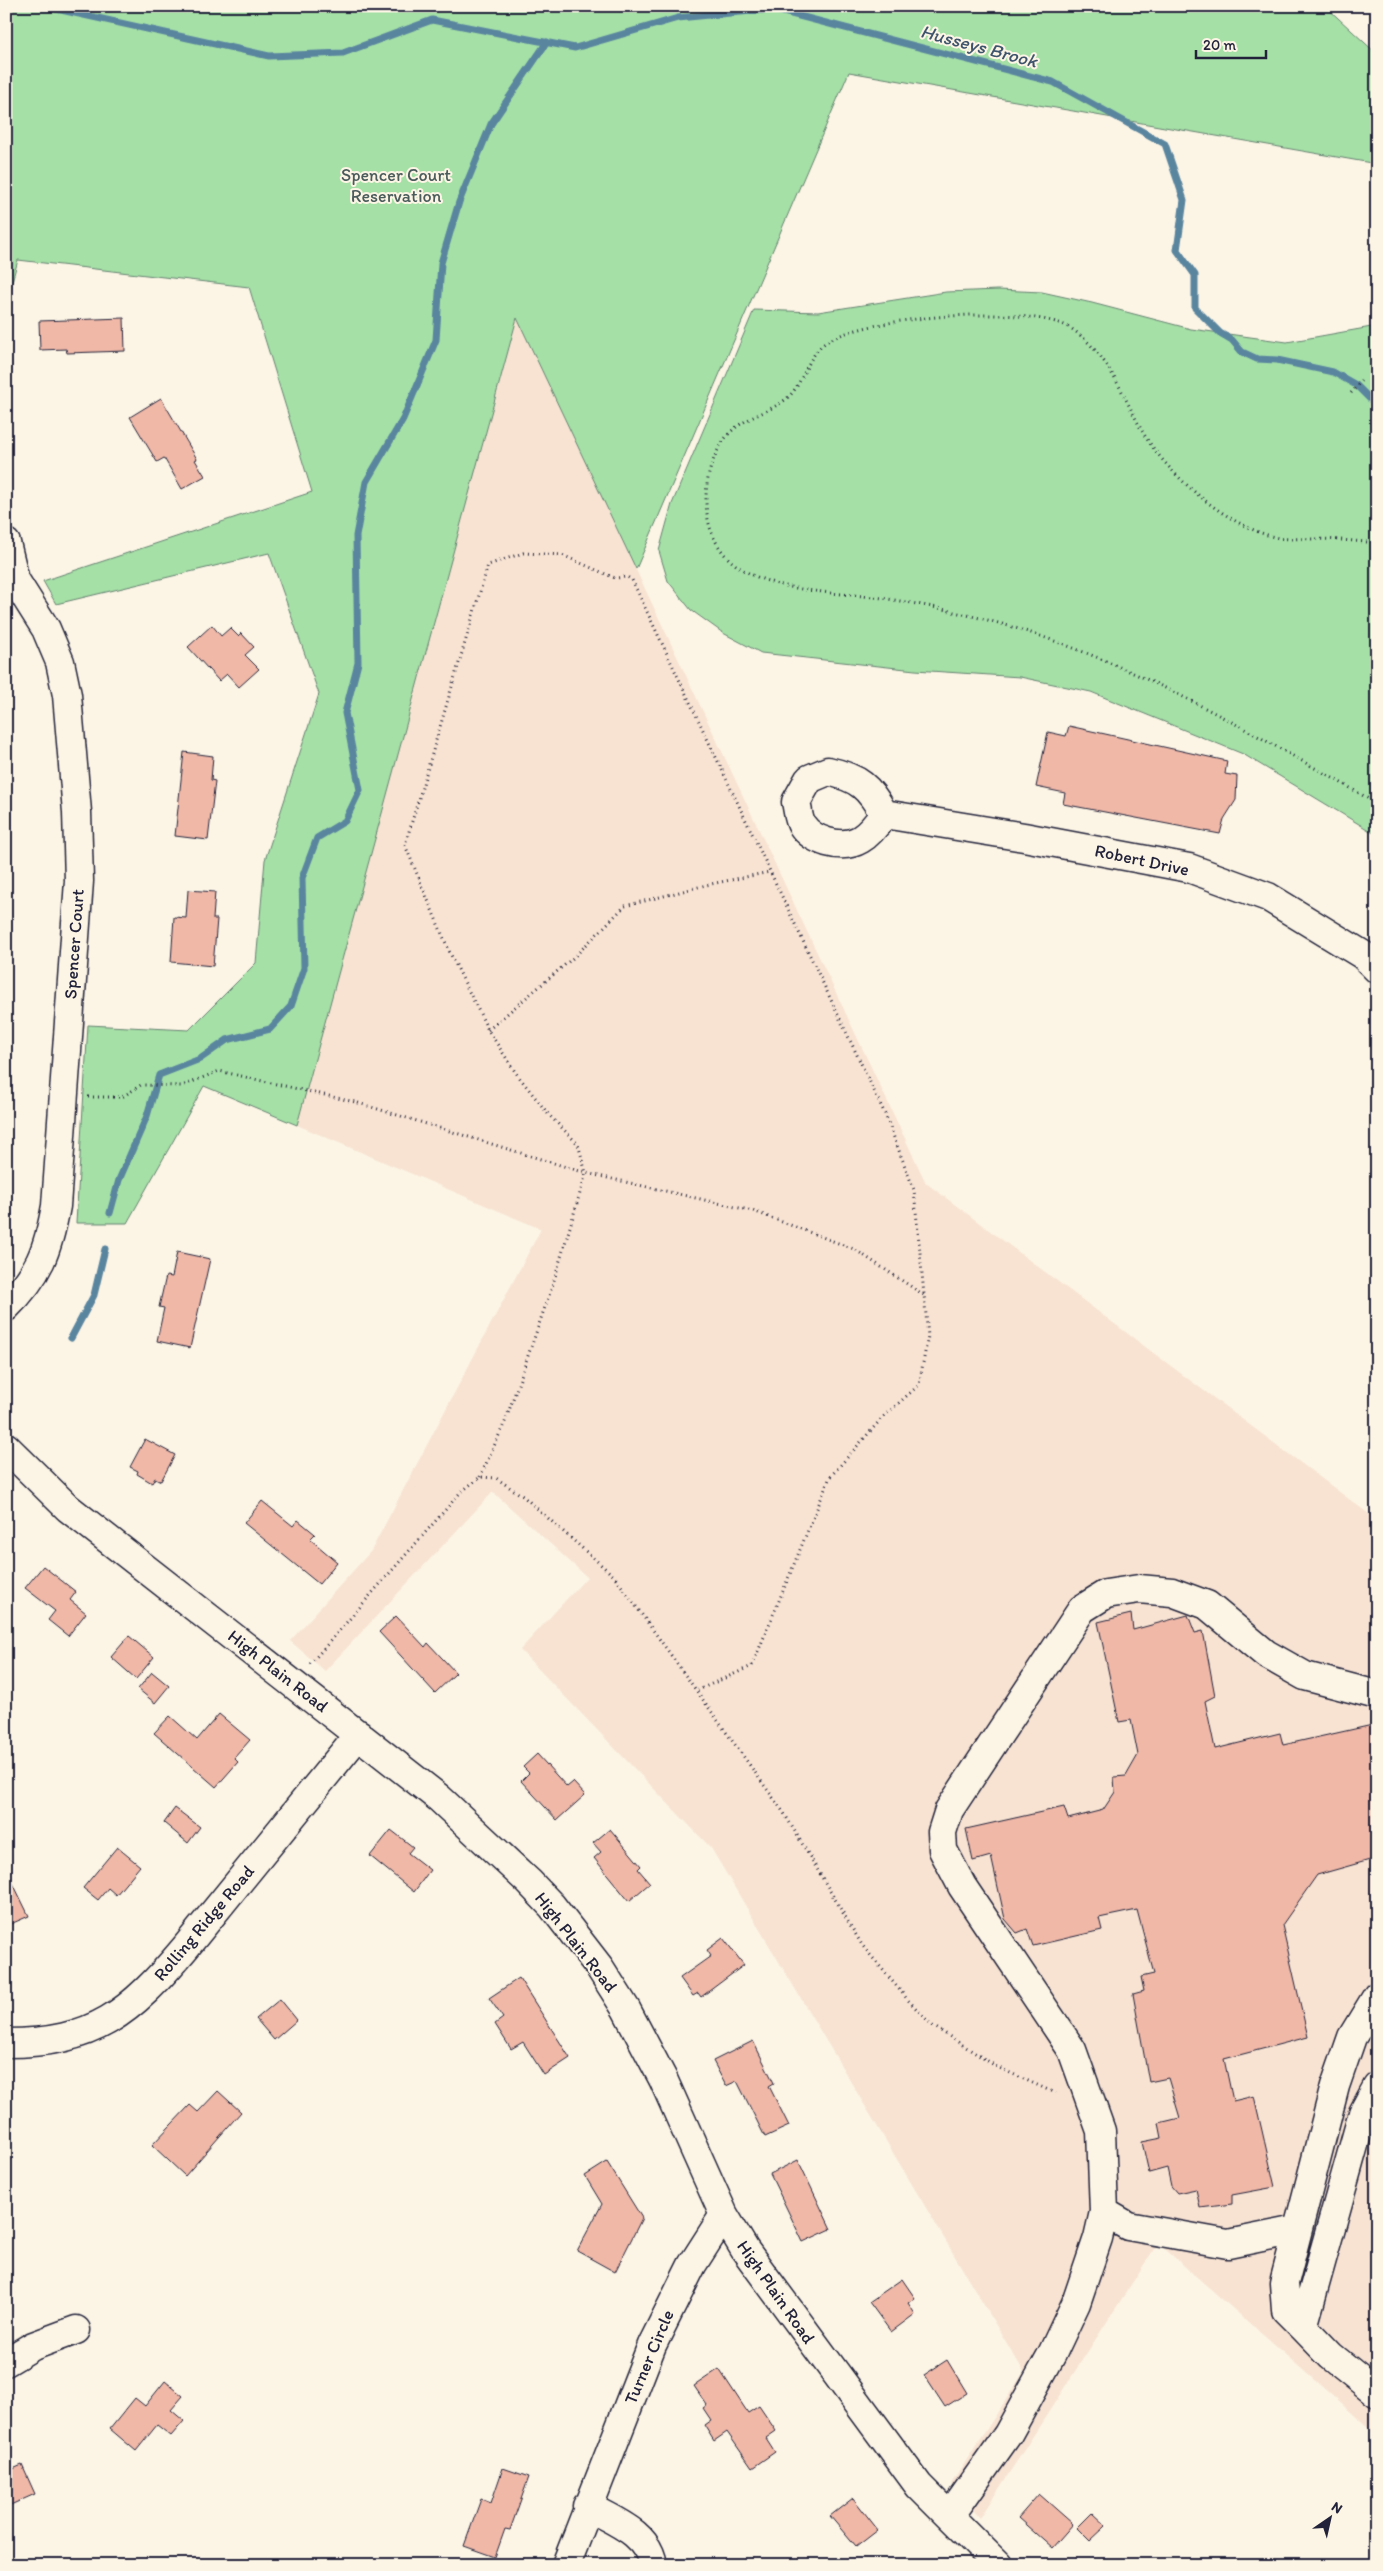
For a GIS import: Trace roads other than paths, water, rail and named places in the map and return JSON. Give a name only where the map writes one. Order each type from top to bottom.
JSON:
[{"type":"street","name":"Spencer Court","points":[[6,543],[11,578],[36,612],[54,644],[60,662],[67,695],[79,863],[56,1206],[47,1248],[32,1278],[6,1307]]},
{"type":"street","name":"Robert Drive","points":[[884,814],[1024,837],[1189,868],[1268,897],[1363,955],[1377,969]]},
{"type":"street","name":"High Plain Road","points":[[6,1447],[68,1508],[439,1798],[552,1906],[595,1960],[626,2009],[663,2079],[724,2214],[769,2285],[919,2486],[998,2565]]},
{"type":"street","points":[[950,2516],[1008,2434],[1052,2354],[1076,2303],[1098,2238],[1104,2212],[1101,2131],[1072,2050],[962,1886],[943,1850],[942,1832],[950,1810],[1082,1609],[1106,1594],[1139,1589],[1172,1592],[1208,1605],[1266,1654],[1305,1676],[1377,1695]]},
{"type":"street","name":"Rolling Ridge Road","points":[[6,2042],[35,2043],[89,2031],[130,2007],[164,1974],[186,1948],[359,1734]]},
{"type":"street","points":[[1377,1996],[1352,2037],[1335,2086],[1296,2230],[1284,2283],[1286,2310],[1331,2356],[1377,2393]]},
{"type":"street","points":[[1303,2327],[1363,2113],[1377,2087]]},
{"type":"street","points":[[1104,2212],[1128,2226],[1228,2244],[1296,2230]]},
{"type":"street","name":"Turner Circle","points":[[566,2565],[587,2506],[662,2324],[692,2265],[724,2214]]},
{"type":"street","points":[[6,2362],[33,2346],[76,2330]]},
{"type":"street","points":[[587,2506],[634,2532],[646,2546],[653,2565]]},
{"type":"waterway","name":"Husseys Brook","points":[[43,6],[269,56],[343,53],[432,20],[575,48],[678,18],[772,9],[1053,82],[1165,144],[1184,200],[1177,250],[1195,275],[1195,308],[1220,333],[1232,340],[1242,352],[1257,359],[1277,360],[1333,372],[1356,385],[1377,406]]},
{"type":"waterway","points":[[110,1213],[119,1180],[147,1116],[159,1075],[200,1059],[227,1040],[270,1029],[291,1006],[304,968],[302,878],[317,838],[345,821],[360,790],[345,713],[358,663],[356,536],[366,482],[403,419],[436,340],[441,263],[459,202],[491,124],[547,42]]},
{"type":"waterway","points":[[71,1338],[94,1295],[105,1249]]},
{"type":"park label","name":"Spencer Court Reservation","points":[[396,185]]}]
